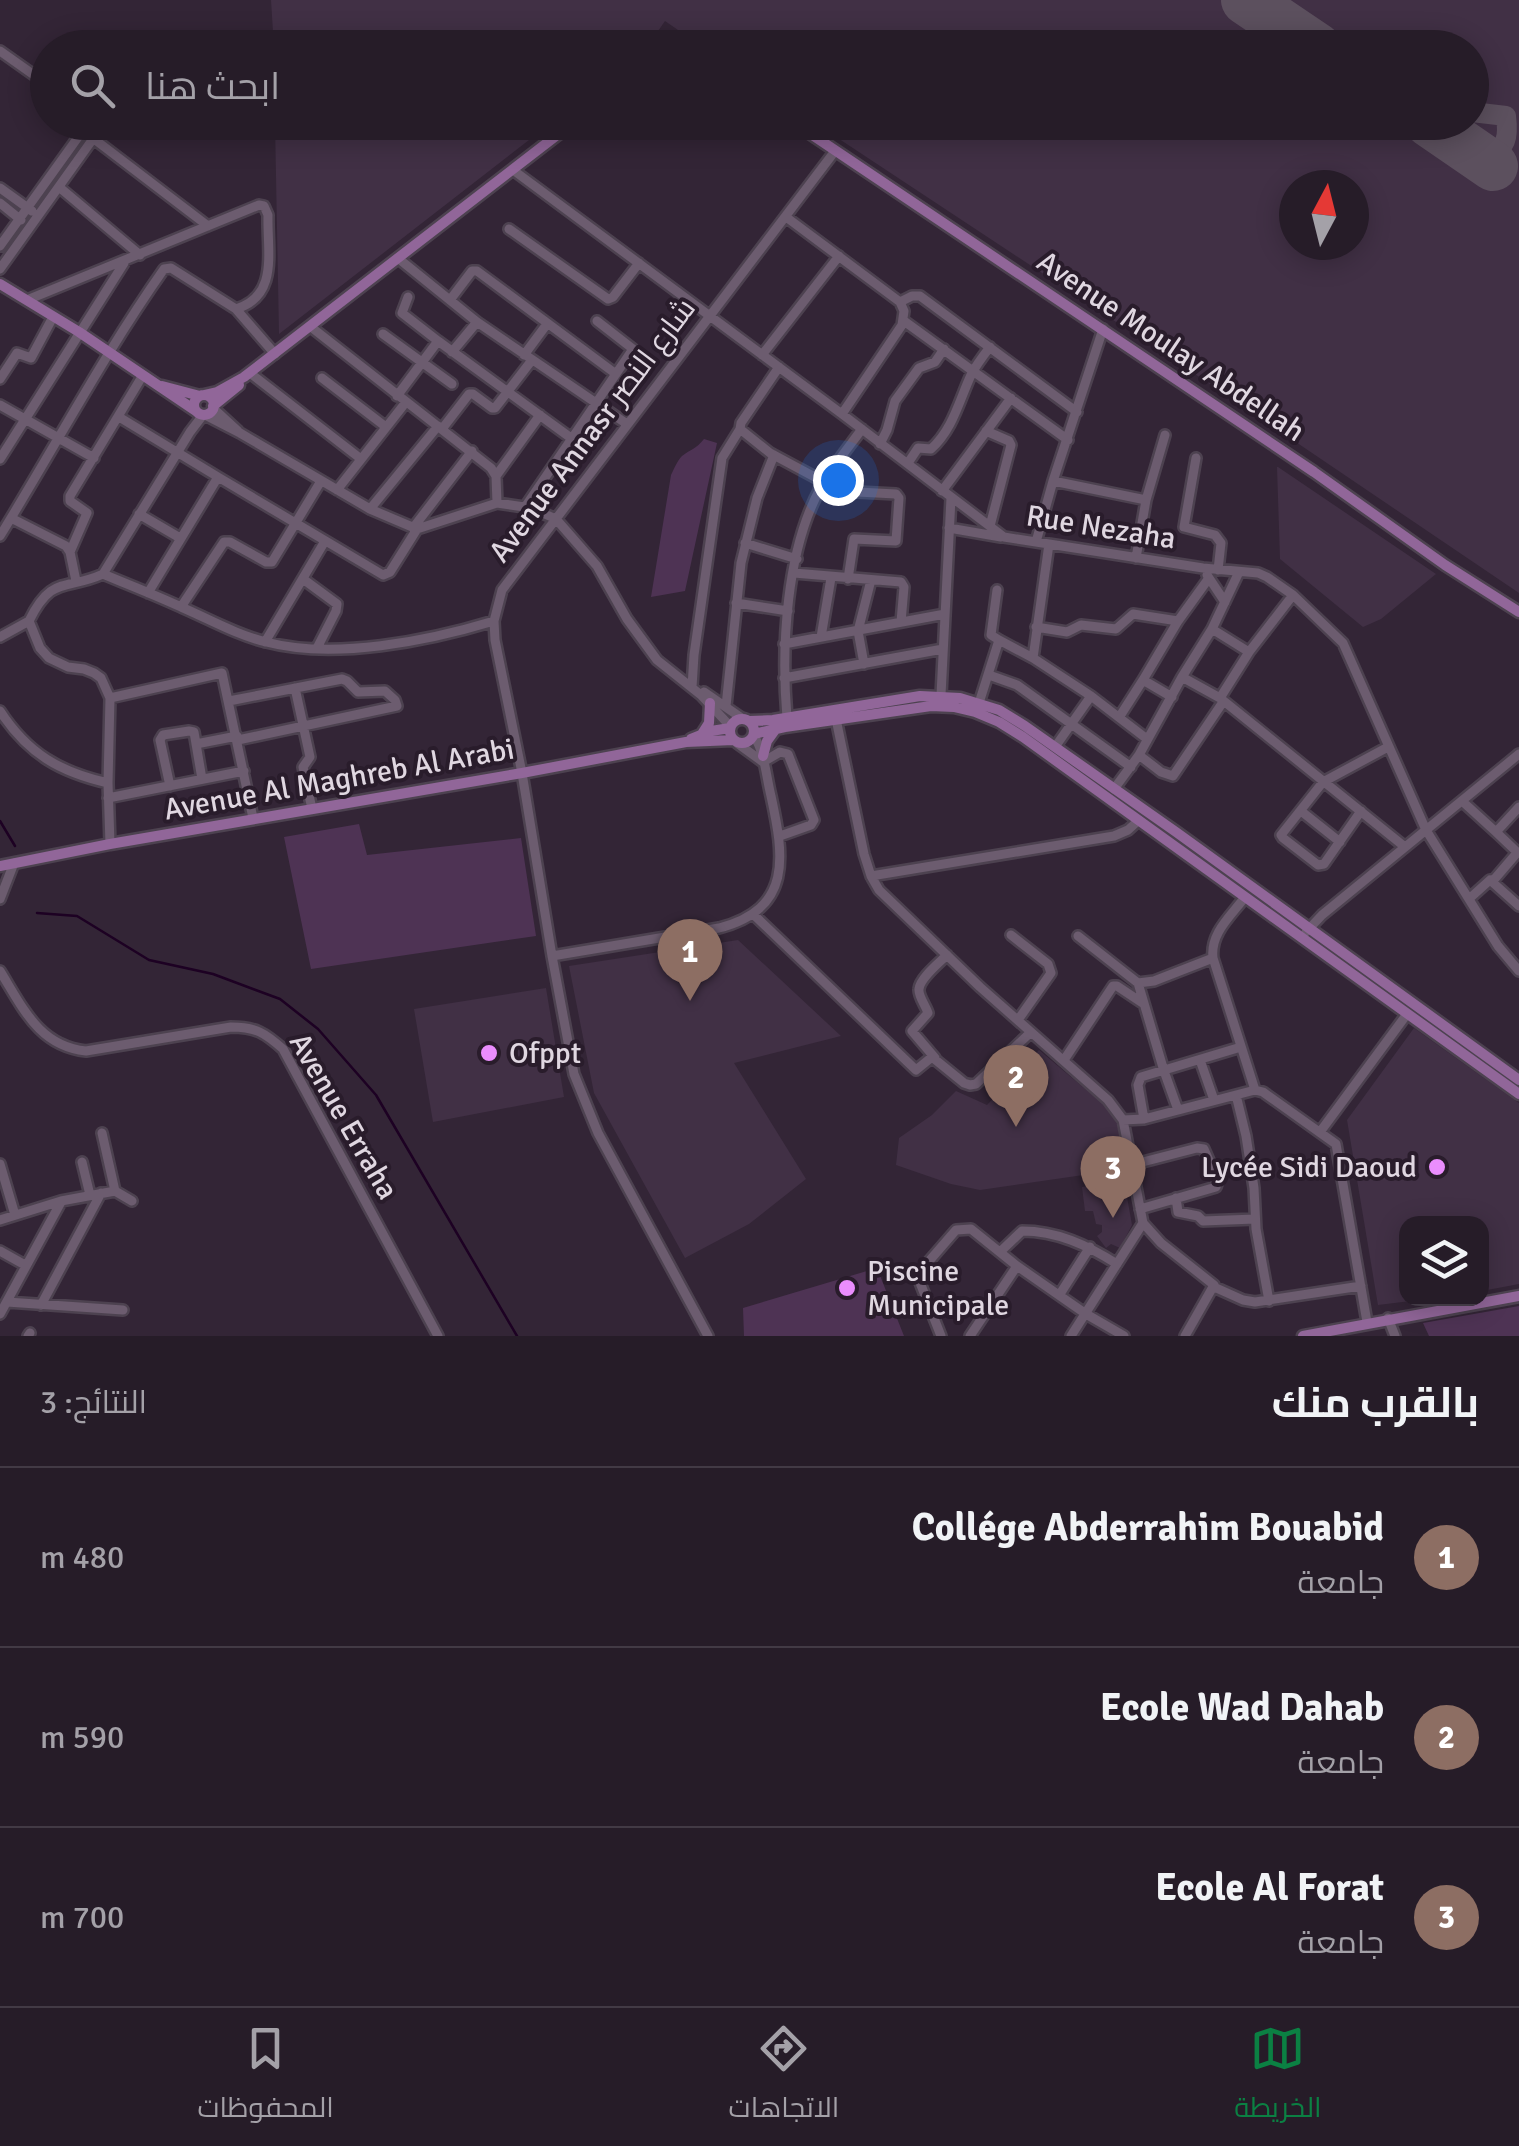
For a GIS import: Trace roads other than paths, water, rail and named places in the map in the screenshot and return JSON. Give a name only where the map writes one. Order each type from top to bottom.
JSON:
[{"type":"main road","points":[[204,411],[551,140]]},
{"type":"main road","name":"Avenue Moulay Abdellah","points":[[819,140],[1519,612]]},
{"type":"main road","points":[[0,284],[143,374],[172,397],[204,411]]},
{"type":"main road","points":[[204,411],[194,403],[202,396],[247,376]]},
{"type":"main road","points":[[157,384],[210,398],[204,411]]},
{"type":"main road","points":[[1304,933],[1245,897],[1138,820],[1113,794],[1012,729],[976,712],[923,706],[777,728],[754,735],[748,742],[732,734],[736,720],[787,718],[898,698],[941,695],[980,703],[1008,715],[1055,747],[1113,794],[1304,933],[1410,1011],[1519,1094]]},
{"type":"main road","points":[[702,734],[709,723],[710,704]]},
{"type":"main road","points":[[746,720],[754,727],[754,735]]},
{"type":"main road","points":[[763,759],[767,740],[777,728]]},
{"type":"main road","name":"Avenue Al Maghreb Al Arabi","points":[[686,742],[702,734],[732,734]]},
{"type":"main road","name":"Avenue Al Maghreb Al Arabi","points":[[0,866],[732,734]]},
{"type":"main road","points":[[1410,1011],[1519,1080]]},
{"type":"main road","points":[[1303,1336],[1519,1296]]},
{"type":"street","points":[[0,51],[30,72]]},
{"type":"street","points":[[0,246],[76,140]]},
{"type":"street","points":[[0,269],[93,140]]},
{"type":"street","points":[[95,140],[208,226]]},
{"type":"street","name":"Avenue Annasr شارع النصر","points":[[494,621],[502,590],[835,151]]},
{"type":"street","name":"Rue Nezaha","points":[[512,170],[1004,538],[1206,573],[1218,570],[1258,574],[1292,595],[1343,643],[1426,830],[1498,946],[1519,971]]},
{"type":"street","points":[[0,188],[38,216]]},
{"type":"street","points":[[58,188],[140,255]]},
{"type":"street","points":[[0,203],[30,227]]},
{"type":"street","points":[[27,300],[264,206],[267,278],[263,291],[249,305],[236,309]]},
{"type":"street","points":[[786,217],[900,302],[904,311],[904,321],[842,414]]},
{"type":"street","points":[[508,230],[608,298],[613,297],[639,264]]},
{"type":"street","points":[[762,354],[839,256]]},
{"type":"street","points":[[399,259],[477,322],[628,424]]},
{"type":"street","points":[[0,460],[124,262]]},
{"type":"street","points":[[1,531],[60,439],[108,353],[164,269],[171,268],[236,309],[275,354]]},
{"type":"street","points":[[450,300],[475,270],[616,374]]},
{"type":"street","points":[[900,302],[920,296],[1077,412]]},
{"type":"street","points":[[408,297],[402,313],[571,438]]},
{"type":"street","points":[[0,379],[17,353],[31,358],[53,317]]},
{"type":"street","points":[[525,506],[632,352],[633,347],[596,321]]},
{"type":"street","points":[[904,321],[1068,440]]},
{"type":"street","points":[[452,352],[477,322]]},
{"type":"street","points":[[370,509],[469,394],[494,408],[508,392],[547,324]]},
{"type":"street","points":[[311,326],[490,468],[496,476],[497,504]]},
{"type":"street","points":[[1036,542],[1103,329]]},
{"type":"street","points":[[383,334],[452,384]]},
{"type":"street","points":[[337,490],[386,427],[438,341]]},
{"type":"street","points":[[908,464],[918,448],[931,449],[939,442],[973,371],[990,347]]},
{"type":"street","points":[[880,444],[888,430],[895,400],[919,368],[935,362],[944,350]]},
{"type":"street","points":[[692,687],[722,458],[779,367]]},
{"type":"street","points":[[70,552],[87,512],[69,498],[143,374]]},
{"type":"street","points":[[247,376],[361,459]]},
{"type":"street","points":[[322,378],[386,427]]},
{"type":"street","points":[[941,695],[949,528],[947,494],[1011,398]]},
{"type":"street","points":[[0,405],[94,458]]},
{"type":"street","points":[[0,637],[29,621],[45,596],[65,583],[103,574],[204,411],[370,509],[415,528],[497,504],[525,506],[556,519],[597,566],[649,650],[676,676],[746,720]]},
{"type":"street","points":[[496,476],[540,415]]},
{"type":"street","points":[[119,417],[386,575],[472,451]]},
{"type":"street","points":[[740,429],[822,486],[896,494],[899,498],[896,541],[854,540],[848,579]]},
{"type":"street","points":[[787,718],[784,644],[797,558],[807,520],[822,486],[862,429]]},
{"type":"street","points":[[986,431],[1011,445],[990,526]]},
{"type":"street","points":[[1136,558],[1146,500],[1165,435]]},
{"type":"street","points":[[726,706],[745,543],[774,455]]},
{"type":"street","points":[[1196,458],[1184,527],[1215,535],[1221,544],[1218,570]]},
{"type":"street","points":[[148,593],[218,477]]},
{"type":"street","points":[[181,607],[221,544],[230,542],[270,563],[321,481]]},
{"type":"street","points":[[1053,481],[1146,500]]},
{"type":"street","points":[[140,514],[180,538]]},
{"type":"street","points":[[11,518],[61,542],[70,552],[76,581]]},
{"type":"street","points":[[949,528],[1004,538]]},
{"type":"street","points":[[265,642],[325,541]]},
{"type":"street","points":[[745,543],[797,558]]},
{"type":"street","points":[[1032,658],[1049,544]]},
{"type":"street","points":[[1113,794],[1212,628],[1238,572]]},
{"type":"street","points":[[794,573],[902,584],[901,622]]},
{"type":"street","points":[[1120,716],[1206,573],[1224,602]]},
{"type":"street","points":[[103,574],[232,630],[295,648],[414,641],[494,621],[571,1062],[588,1110],[708,1336]]},
{"type":"street","points":[[821,637],[831,578]]},
{"type":"street","points":[[302,579],[337,604],[317,648]]},
{"type":"street","points":[[864,664],[858,631],[871,580]]},
{"type":"street","points":[[997,590],[991,635],[1091,696],[1147,739]]},
{"type":"street","points":[[1139,756],[1173,776],[1249,652],[1292,595]]},
{"type":"street","points":[[736,603],[788,611]]},
{"type":"street","points":[[784,644],[944,614]]},
{"type":"street","points":[[1036,627],[1066,632],[1081,625],[1116,628],[1132,614],[1178,620]]},
{"type":"street","points":[[29,621],[40,648],[50,658],[94,673],[106,686],[110,698],[110,844]]},
{"type":"street","points":[[1212,628],[1249,652]]},
{"type":"street","points":[[980,703],[999,640]]},
{"type":"street","points":[[784,678],[943,649]]},
{"type":"street","points":[[110,698],[220,673],[224,676],[253,818]]},
{"type":"street","points":[[989,675],[1017,684],[1131,767]]},
{"type":"street","points":[[1182,676],[1221,700],[1405,848]]},
{"type":"street","points":[[196,744],[398,706],[385,691],[358,692],[345,680],[229,701]]},
{"type":"street","points":[[1144,680],[1172,697]]},
{"type":"street","points":[[692,687],[732,734],[763,759]]},
{"type":"street","points":[[295,688],[310,757],[303,767],[312,808]]},
{"type":"street","points":[[1055,747],[1091,696]]},
{"type":"street","points":[[0,712],[30,747],[50,763],[108,783]]},
{"type":"street","points":[[836,718],[871,876],[886,898],[1108,1100],[1122,1120],[1144,1223],[1161,1243],[1214,1287],[1243,1300],[1269,1301],[1362,1286]]},
{"type":"street","points":[[170,786],[161,737],[194,732],[202,779]]},
{"type":"street","points":[[552,956],[719,928],[753,914],[768,899],[776,882],[780,836],[754,735]]},
{"type":"street","points":[[1361,811],[1324,864],[1318,866],[1281,834],[1324,782],[1388,747]]},
{"type":"street","points":[[763,759],[780,752],[788,754],[814,820],[811,825],[780,836]]},
{"type":"street","points":[[1304,933],[1519,754]]},
{"type":"street","points":[[108,798],[244,771]]},
{"type":"street","points":[[1462,801],[1496,832],[1516,843],[1516,854],[1492,882]]},
{"type":"street","points":[[1496,832],[1519,808]]},
{"type":"street","points":[[1300,811],[1340,842]]},
{"type":"street","points":[[871,876],[1114,836],[1138,820]]},
{"type":"street","points":[[0,899],[14,864]]},
{"type":"street","points":[[1470,898],[1488,881],[1519,906]]},
{"type":"street","points":[[1245,897],[1216,936],[1212,948],[1255,1090]]},
{"type":"street","points":[[753,914],[913,1068],[918,1070],[928,1058],[935,1058]]},
{"type":"street","points":[[1011,936],[1051,968],[1050,977],[1018,1020]]},
{"type":"street","points":[[1078,936],[1138,983],[1178,1110]]},
{"type":"street","points":[[947,955],[920,985],[919,995],[928,1013],[912,1031],[935,1058],[964,1083],[976,1084],[1031,1032]]},
{"type":"street","points":[[1138,983],[1214,958]]},
{"type":"street","name":"Avenue Erraha","points":[[0,971],[41,1032],[68,1049],[86,1051],[231,1027],[264,1033],[283,1049],[438,1336]]},
{"type":"street","points":[[1064,1060],[1113,986],[1146,1006]]},
{"type":"street","points":[[1320,1132],[1410,1011]]},
{"type":"street","points":[[1144,1119],[1139,1080],[1241,1046]]},
{"type":"street","points":[[1200,1060],[1214,1100]]},
{"type":"street","points":[[1122,1120],[1144,1119],[1255,1090],[1264,1092],[1320,1132],[1338,1148],[1367,1322]]},
{"type":"street","points":[[1236,1095],[1246,1136],[1269,1301]]},
{"type":"street","points":[[102,1133],[116,1191]]},
{"type":"street","points":[[1132,1164],[1204,1148],[1218,1185],[1140,1209]]},
{"type":"street","points":[[42,1304],[96,1194],[82,1162]]},
{"type":"street","points":[[0,1164],[15,1215]]},
{"type":"street","points":[[0,1220],[61,1201],[116,1191],[132,1201]]},
{"type":"street","points":[[1176,1198],[1178,1212],[1204,1221],[1255,1220]]},
{"type":"street","points":[[0,1314],[61,1201]]},
{"type":"street","points":[[1072,1336],[1144,1223]]},
{"type":"street","points":[[941,1336],[917,1280],[918,1272],[961,1228],[970,1230],[1121,1335]]},
{"type":"street","points":[[1001,1252],[1022,1231],[1038,1231],[1078,1242],[1116,1264]]},
{"type":"street","points":[[1060,1294],[1090,1248]]},
{"type":"street","points":[[0,1251],[25,1265]]},
{"type":"street","points":[[970,1336],[1017,1266]]},
{"type":"street","points":[[0,1287],[10,1298],[42,1304],[123,1310]]},
{"type":"street","points":[[1185,1336],[1214,1287]]},
{"type":"street","points":[[1388,1318],[1394,1336]]},
{"type":"waterway","points":[[0,821],[15,846]]},
{"type":"waterway","points":[[37,913],[77,916],[149,960],[213,974],[280,999],[318,1029],[376,1095],[517,1336]]},
{"type":"place","name":"Collége Abderrahim Bouabid","points":[[690,1001]]},
{"type":"place","name":"Ofppt","points":[[489,1053]]},
{"type":"place","name":"Ecole Wad Dahab","points":[[1016,1127]]},
{"type":"place","name":"Lycée Sidi Daoud","points":[[1437,1167]]},
{"type":"place","name":"Ecole Al Forat","points":[[1113,1218]]},
{"type":"place","name":"Piscine Municipale","points":[[847,1288]]}]
